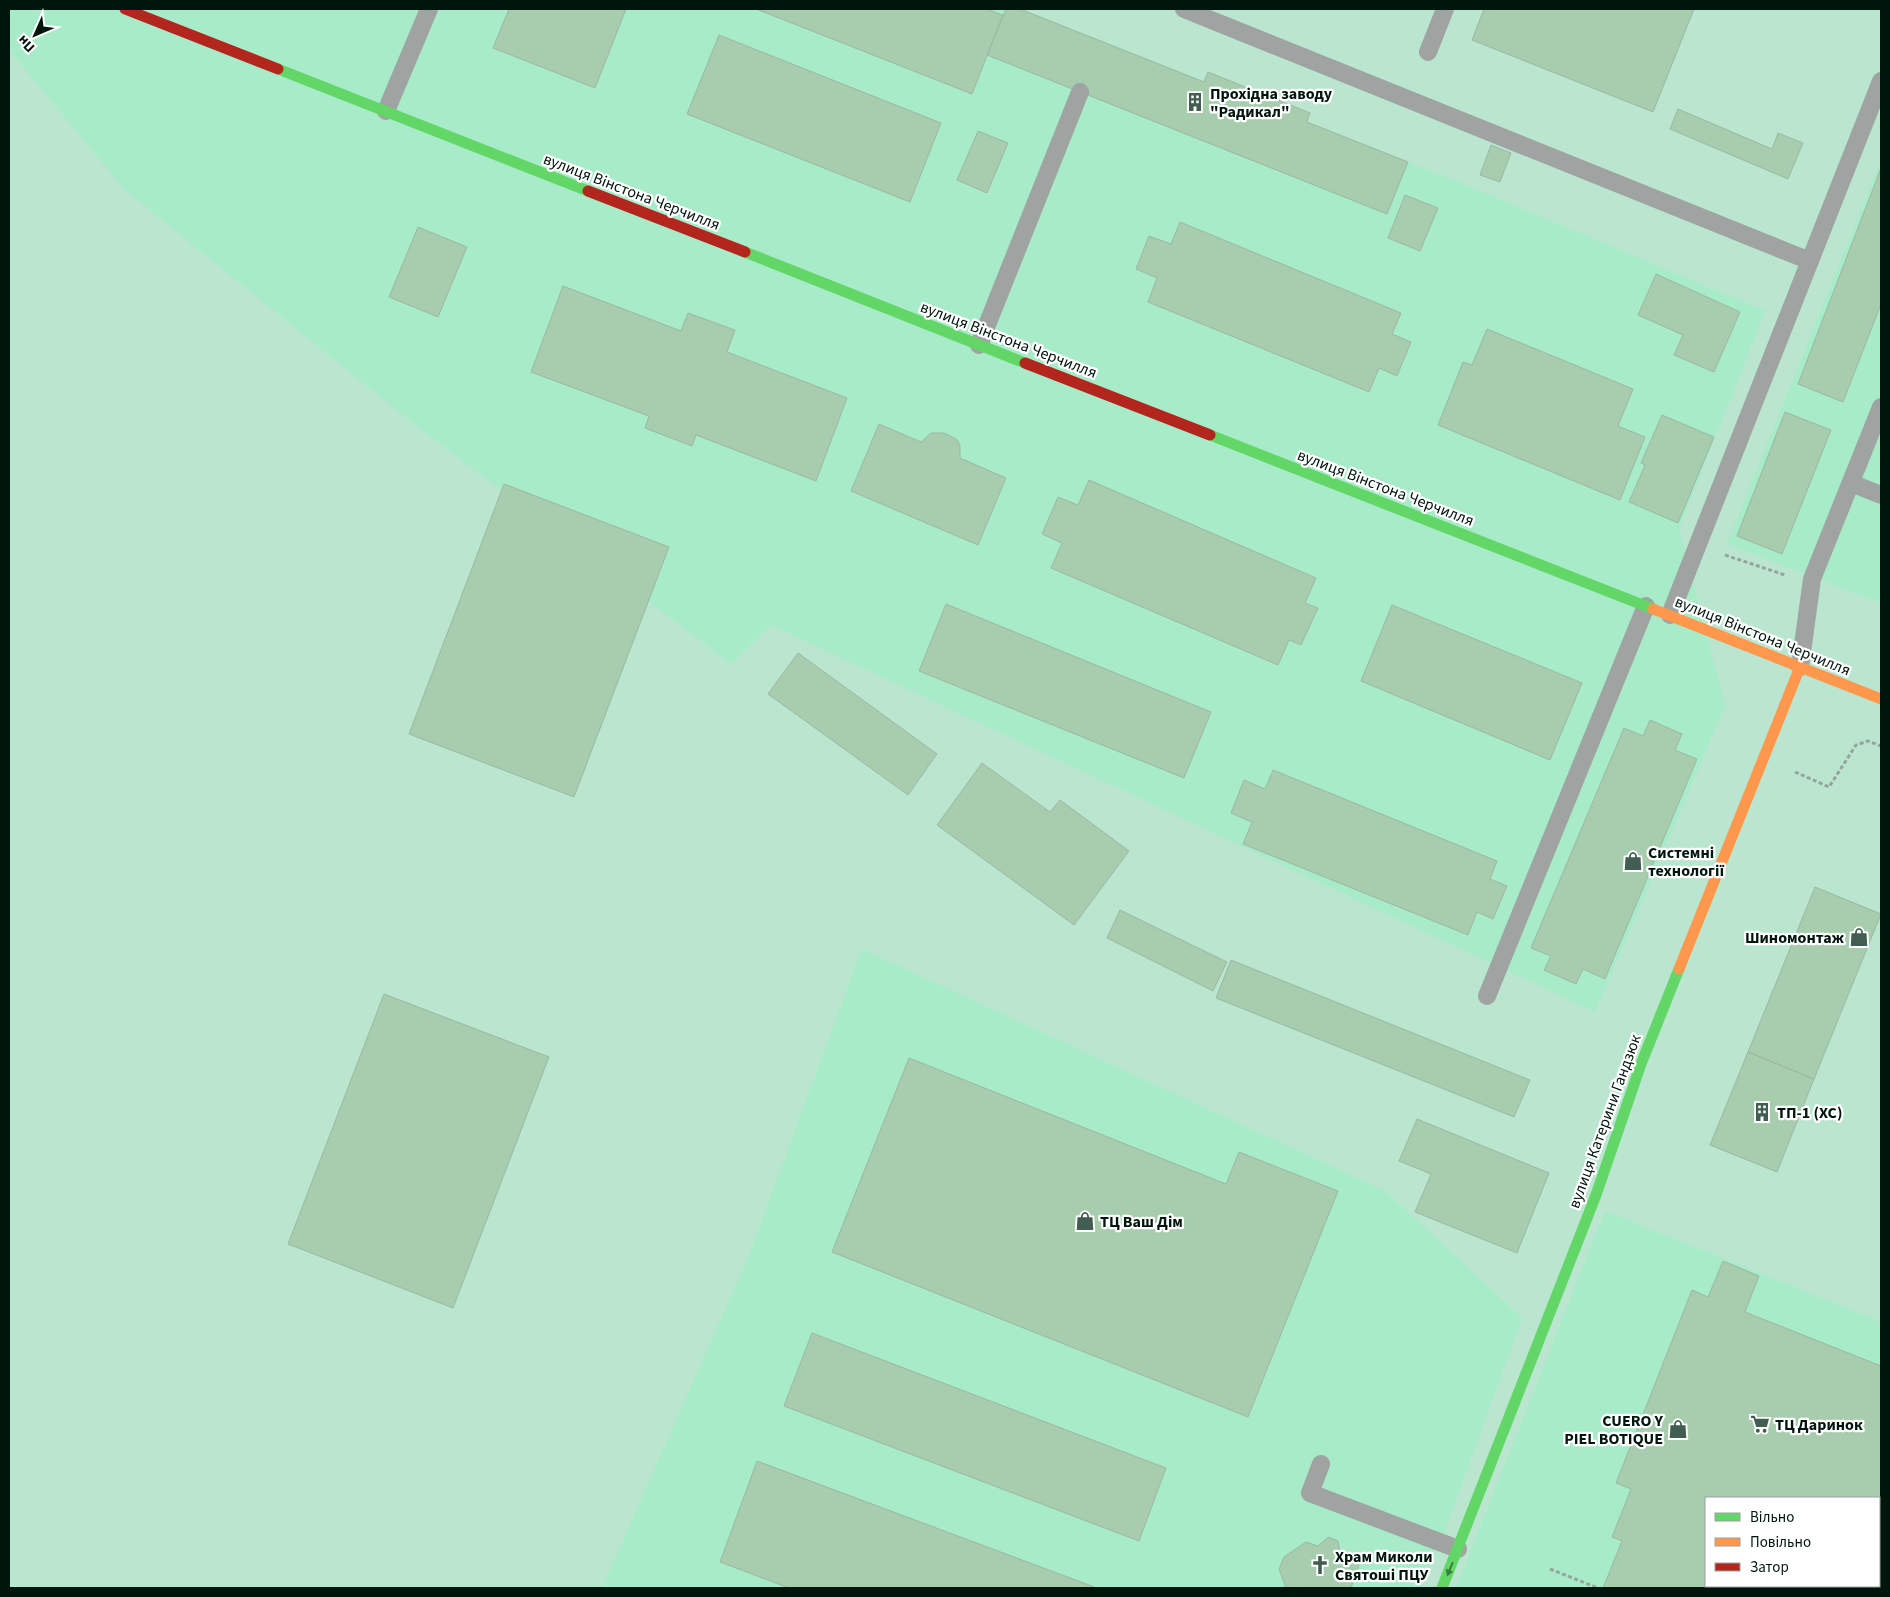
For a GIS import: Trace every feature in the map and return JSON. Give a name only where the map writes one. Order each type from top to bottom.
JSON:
[{"type":"street","name":"вулиця Вінстона Черчилля","points":[[125,9],[1881,699]]},
{"type":"street","name":"вулиця Катерини Гандзюк","points":[[1442,1588],[1596,1195],[1641,1064],[1800,667]]},
{"type":"lane","points":[[386,111],[429,9]]},
{"type":"lane","points":[[1184,9],[1810,261]]},
{"type":"lane","points":[[1428,52],[1445,9]]},
{"type":"lane","points":[[1670,615],[1881,81]]},
{"type":"lane","points":[[979,345],[1080,92]]},
{"type":"lane","points":[[1800,667],[1812,579],[1881,407]]},
{"type":"lane","points":[[1851,482],[1881,495]]},
{"type":"lane","points":[[1487,996],[1646,606]]},
{"type":"lane","points":[[1321,1464],[1310,1493],[1458,1549]]},
{"type":"path","points":[[1718,552],[1786,576]]},
{"type":"path","points":[[1793,771],[1829,787],[1856,745],[1868,741],[1881,746]]},
{"type":"path","points":[[1550,1569],[1598,1588]]},
{"type":"shaded area","points":[[9,9],[1021,9],[1461,183],[1765,311],[1679,529],[1725,706],[1595,1012],[771,625],[731,664],[410,421],[125,190],[9,50]]},
{"type":"shaded area","points":[[1881,160],[1881,603],[1727,544]]},
{"type":"shaded area","points":[[862,949],[1385,1191],[1522,1318],[1444,1533],[1422,1588],[602,1588],[748,1258]]},
{"type":"shaded area","points":[[1605,1211],[1881,1322],[1881,1588],[1456,1588]]},
{"type":"building","points":[[509,9],[626,9],[595,88],[493,48]]},
{"type":"building","points":[[756,9],[986,9],[1003,15],[972,94]]},
{"type":"building","name":"Прохідна заводу \"Радикал\"","points":[[1006,9],[1020,9],[1204,82],[1208,72],[1310,113],[1307,122],[1408,162],[1387,214],[987,55]]},
{"type":"building","points":[[1484,9],[1694,9],[1653,112],[1472,40]]},
{"type":"building","points":[[719,35],[941,123],[910,202],[687,114]]},
{"type":"building","points":[[1678,109],[1772,149],[1778,133],[1803,143],[1788,179],[1670,129]]},
{"type":"building","points":[[978,131],[1008,143],[987,193],[957,180]]},
{"type":"building","points":[[1491,145],[1511,153],[1500,182],[1480,175]]},
{"type":"building","points":[[1881,168],[1881,304],[1843,402],[1798,384]]},
{"type":"building","points":[[1405,195],[1438,208],[1420,251],[1388,238]]},
{"type":"building","points":[[1180,222],[1401,313],[1392,334],[1411,342],[1397,376],[1379,368],[1369,392],[1148,302],[1157,278],[1136,269],[1149,236],[1171,244]]},
{"type":"building","points":[[418,227],[467,247],[438,317],[389,297]]},
{"type":"building","points":[[1656,274],[1740,312],[1714,372],[1674,355],[1683,335],[1638,315]]},
{"type":"building","points":[[563,286],[681,331],[688,313],[735,330],[727,352],[847,398],[816,481],[696,435],[692,446],[645,428],[649,416],[531,372]]},
{"type":"building","points":[[1487,329],[1633,389],[1618,426],[1645,437],[1620,500],[1438,425],[1463,362],[1472,365]]},
{"type":"building","points":[[1785,412],[1831,430],[1782,554],[1737,536]]},
{"type":"building","points":[[1662,415],[1714,437],[1678,523],[1629,502],[1645,465],[1641,463]]},
{"type":"building","points":[[879,424],[921,442],[931,433],[944,433],[956,439],[960,445],[960,458],[1006,478],[978,545],[851,491]]},
{"type":"building","points":[[1089,480],[1316,578],[1305,603],[1318,608],[1301,645],[1289,640],[1278,665],[1051,568],[1062,543],[1042,534],[1058,497],[1078,505]]},
{"type":"building","points":[[504,484],[669,547],[574,797],[409,734]]},
{"type":"building","points":[[946,604],[1211,712],[1184,778],[919,671]]},
{"type":"building","points":[[1392,605],[1582,683],[1550,760],[1361,681]]},
{"type":"building","points":[[798,653],[937,754],[908,795],[768,694]]},
{"type":"building","points":[[1650,720],[1682,734],[1675,750],[1697,759],[1605,979],[1583,969],[1576,984],[1544,970],[1551,956],[1531,948],[1624,728],[1643,736]]},
{"type":"building","points":[[982,763],[1050,812],[1060,800],[1129,851],[1074,925],[937,825]]},
{"type":"building","points":[[1273,770],[1497,861],[1490,879],[1507,886],[1493,919],[1477,912],[1468,935],[1243,844],[1252,822],[1231,813],[1244,780],[1265,789]]},
{"type":"building","points":[[1815,887],[1881,914],[1814,1079],[1748,1052]]},
{"type":"building","points":[[1120,910],[1227,962],[1213,991],[1107,938]]},
{"type":"building","points":[[1231,960],[1530,1080],[1514,1117],[1216,998]]},
{"type":"building","points":[[384,994],[549,1057],[453,1308],[288,1244]]},
{"type":"building","name":"ТП-1 (ХС)","points":[[1748,1052],[1814,1079],[1777,1172],[1710,1145]]},
{"type":"building","name":"ТЦ Ваш Дім","points":[[909,1058],[1226,1184],[1239,1152],[1338,1191],[1248,1417],[832,1252]]},
{"type":"building","points":[[1417,1119],[1549,1173],[1517,1253],[1415,1212],[1431,1174],[1399,1161]]},
{"type":"building","name":"ТЦ Даринок","points":[[1723,1261],[1759,1276],[1745,1312],[1881,1366],[1881,1588],[1603,1588],[1622,1541],[1612,1537],[1631,1489],[1616,1483],[1692,1290],[1708,1297]]},
{"type":"building","points":[[812,1333],[1166,1468],[1139,1541],[784,1406]]},
{"type":"building","points":[[757,1461],[1097,1588],[789,1588],[720,1562]]},
{"type":"building","name":"Храм Миколи Святоші ПЦУ","points":[[1328,1537],[1338,1541],[1340,1554],[1360,1562],[1351,1588],[1286,1588],[1279,1569],[1284,1557],[1306,1542],[1318,1546]]},
{"type":"traffic: fast","points":[[278,69],[588,191]]},
{"type":"traffic: fast","points":[[745,252],[1025,363]]},
{"type":"traffic: fast","points":[[1210,435],[1653,609]]},
{"type":"traffic: fast","points":[[1442,1588],[1596,1195],[1641,1064],[1679,969]]},
{"type":"traffic: slow","points":[[1653,609],[1881,699]]},
{"type":"traffic: slow","points":[[1679,969],[1800,667]]},
{"type":"traffic: jam","points":[[125,9],[278,69]]},
{"type":"traffic: jam","points":[[588,191],[745,252]]},
{"type":"traffic: jam","points":[[1025,363],[1210,435]]},
{"type":"place","name":"Прохідна заводу \"Радикал\"","points":[[1195,102]]},
{"type":"place","name":"Системні технології","points":[[1633,861]]},
{"type":"place","name":"Шиномонтаж","points":[[1859,937]]},
{"type":"place","name":"ТП-1 (ХС)","points":[[1762,1112]]},
{"type":"place","name":"ТЦ Ваш Дім","points":[[1085,1221]]},
{"type":"place","name":"ТЦ Даринок","points":[[1760,1424]]},
{"type":"place","name":"CUERO Y PIEL BOTIQUE","points":[[1678,1429]]},
{"type":"place","name":"Храм Миколи Святоші ПЦУ","points":[[1320,1565]]}]
